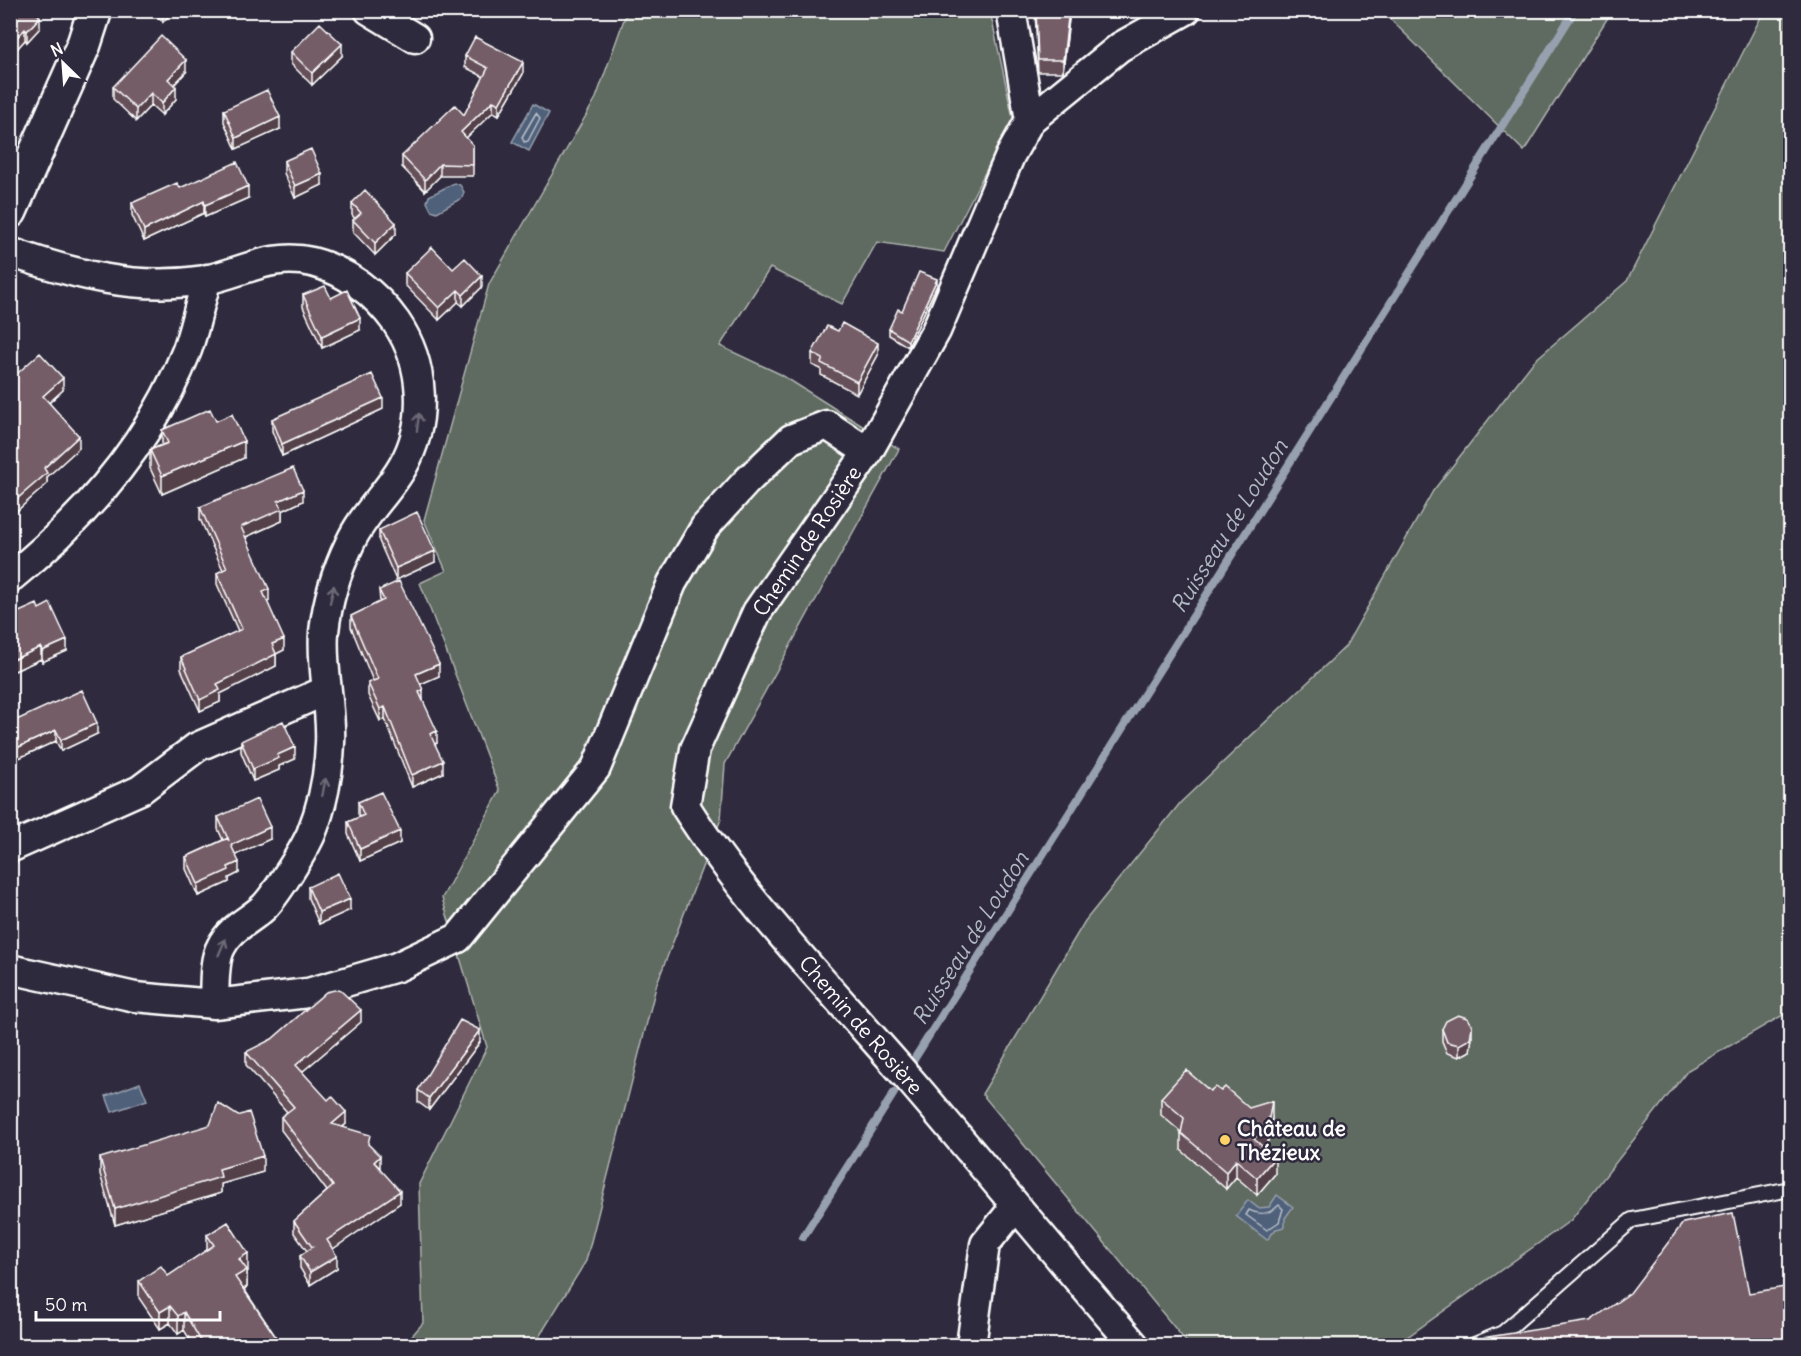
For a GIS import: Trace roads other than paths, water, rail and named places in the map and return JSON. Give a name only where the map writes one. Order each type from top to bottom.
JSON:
[{"type":"street","points":[[10,211],[84,44],[95,10]]},
{"type":"street","points":[[369,10],[415,38]]},
{"type":"street","points":[[1011,10],[1030,120]]},
{"type":"street","name":"Chemin de Rosière","points":[[1135,1346],[1071,1274],[908,1079],[831,993],[713,850],[685,806],[695,749],[757,612],[868,452],[936,331],[1010,156],[1030,120],[1120,46],[1186,10]]},
{"type":"street","points":[[10,252],[66,272],[109,280],[158,284],[207,279],[264,261],[312,262],[349,278],[380,300],[403,333],[417,370],[420,401],[416,438],[402,467],[373,505],[350,541],[334,586],[324,632],[325,691],[330,742],[324,791],[310,835],[265,906],[228,934],[218,950],[214,1004]]},
{"type":"street","points":[[10,578],[47,549],[92,504],[136,447],[164,400],[187,349],[207,279]]},
{"type":"street","points":[[10,969],[135,997],[214,1004],[308,993],[397,967],[458,938],[596,768],[672,583],[705,527],[746,482],[791,439],[827,425],[868,452]]},
{"type":"street","points":[[10,848],[140,790],[197,747],[325,691]]},
{"type":"street","points":[[971,1346],[985,1244],[1015,1207]]},
{"type":"lane","points":[[1472,1346],[1503,1333],[1632,1220],[1791,1189]]},
{"type":"water","points":[[533,104],[549,113],[529,151],[512,142]]},
{"type":"water","points":[[454,183],[460,185],[464,192],[462,198],[437,212],[431,210],[427,202],[429,196]]},
{"type":"water","points":[[140,1083],[147,1100],[112,1112],[106,1096]]},
{"type":"water","points":[[1277,1195],[1293,1207],[1285,1218],[1285,1227],[1276,1229],[1267,1240],[1236,1216],[1248,1200],[1258,1208],[1269,1207]]},
{"type":"waterway","name":"Ruisseau de Loudon","points":[[913,1061],[1575,10]]},
{"type":"waterway","name":"Ruisseau de Loudon","points":[[803,1237],[894,1093]]},
{"type":"place","name":"Château de Thézieux","points":[[1225,1140]]}]
